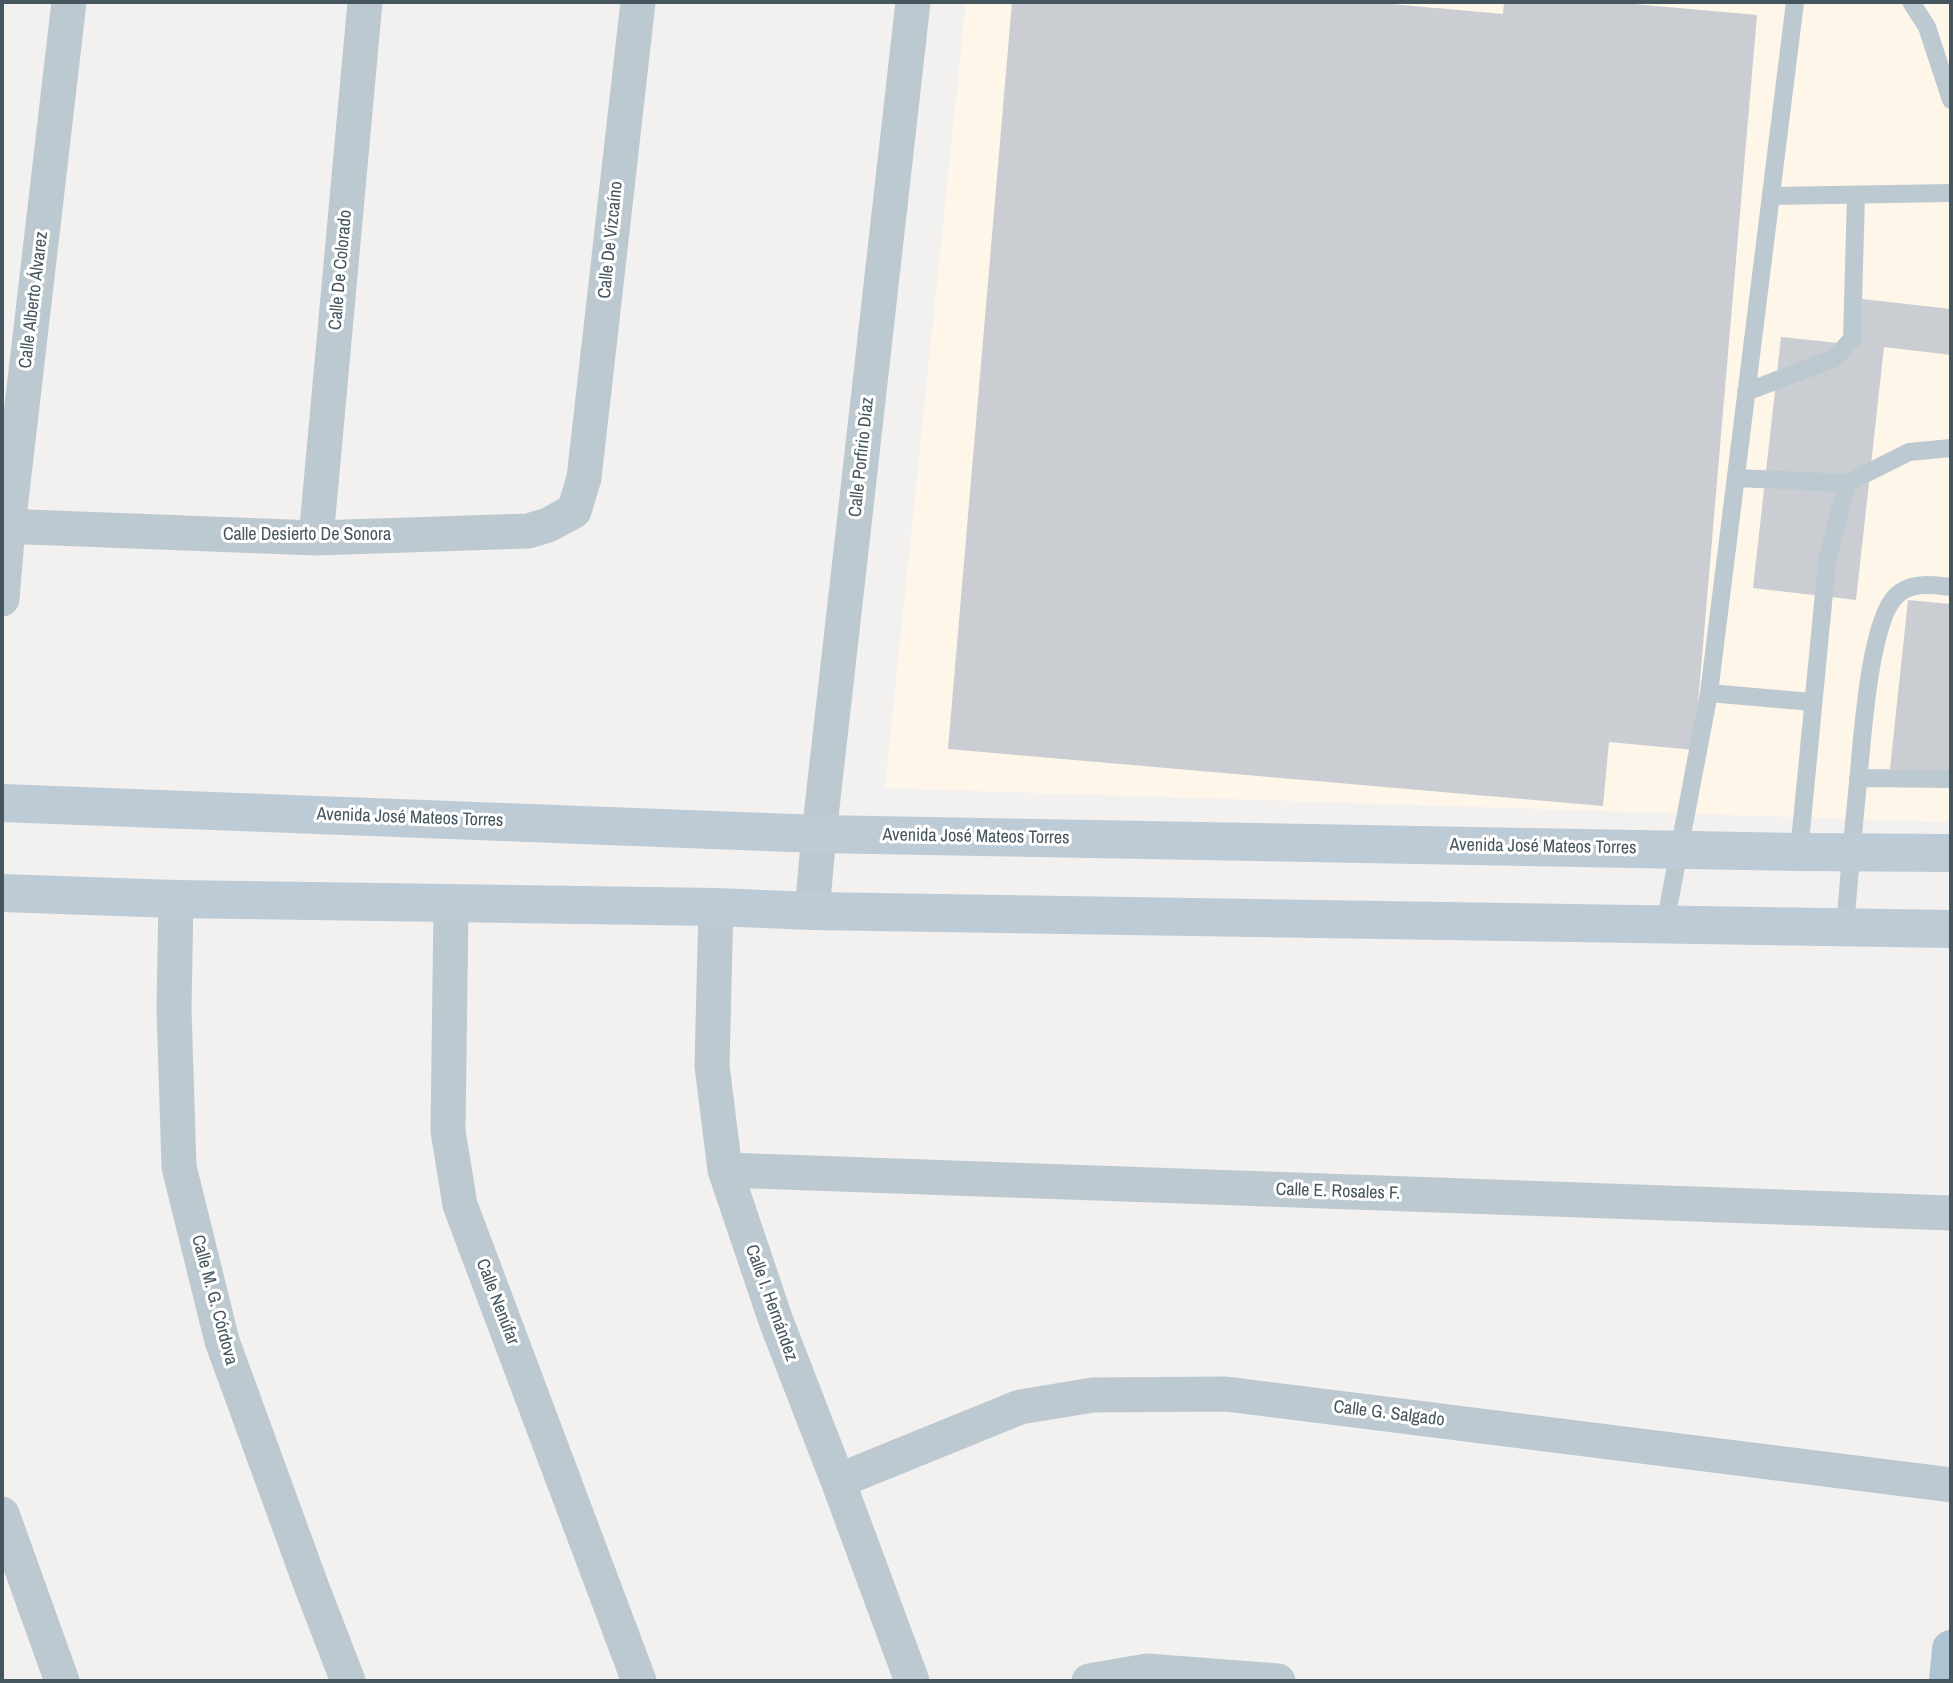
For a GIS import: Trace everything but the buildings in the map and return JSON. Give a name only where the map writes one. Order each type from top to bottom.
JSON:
[{"type":"main road","points":[[1948,1681],[1951,1649]]},
{"type":"street","name":"Calle Alberto Álvarez","points":[[2,599],[5,526],[69,2]]},
{"type":"street","name":"Calle De Colorado","points":[[316,538],[365,2]]},
{"type":"street","name":"Calle De Vizcaíno","points":[[584,478],[638,2]]},
{"type":"street","name":"Calle Porfirio Díaz","points":[[812,911],[913,2]]},
{"type":"street","name":"Calle Desierto De Sonora","points":[[5,526],[316,538],[528,531],[548,525],[574,510],[584,478]]},
{"type":"street","name":"Avenida José Mateos Torres","points":[[2,803],[819,834],[1951,853]]},
{"type":"street","points":[[2,893],[176,900],[1951,929]]},
{"type":"street","name":"Calle M. G. Córdova","points":[[176,900],[174,1009],[179,1167],[222,1341],[348,1681]]},
{"type":"street","name":"Calle Nenúfar","points":[[451,904],[448,1131],[460,1205],[639,1681]]},
{"type":"street","name":"Calle I. Hernández","points":[[716,907],[712,1066],[725,1170],[776,1321],[912,1681]]},
{"type":"street","name":"Calle E. Rosales F.","points":[[725,1170],[1951,1213]]},
{"type":"street","name":"Calle G. Salgado","points":[[838,1481],[1020,1408],[1093,1395],[1226,1394],[1951,1485]]},
{"type":"street","points":[[2,1514],[62,1681]]},
{"type":"street","points":[[1089,1681],[1147,1671],[1278,1681]]},
{"type":"lane","points":[[1665,924],[1709,693],[1795,2]]},
{"type":"lane","points":[[1911,2],[1927,27],[1951,100]]},
{"type":"lane","points":[[1771,196],[1951,193]]},
{"type":"lane","points":[[1746,392],[1835,358],[1852,339],[1856,195]]},
{"type":"lane","points":[[1736,478],[1847,483],[1909,452],[1951,448]]},
{"type":"lane","points":[[1799,852],[1827,562],[1847,483]]},
{"type":"lane","points":[[1845,927],[1865,711],[1875,647],[1886,609],[1896,596],[1910,586],[1930,584],[1951,587]]},
{"type":"lane","points":[[1709,693],[1812,702]]},
{"type":"lane","points":[[1858,778],[1951,779]]},
{"type":"shaded area","points":[[966,2],[1951,2],[1951,822],[885,788]]}]
